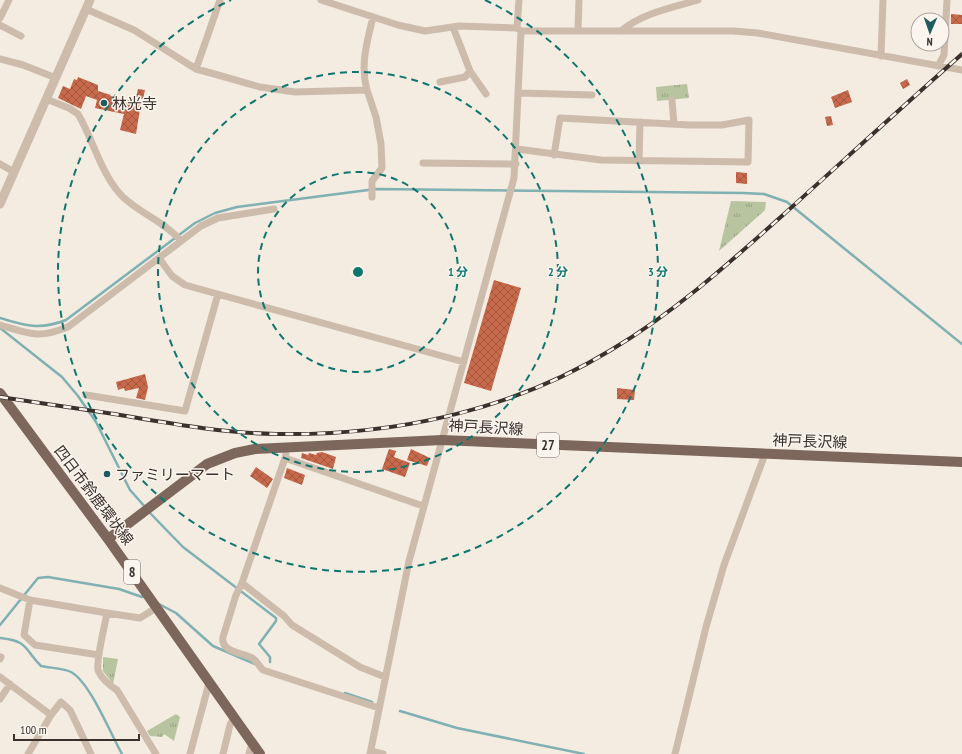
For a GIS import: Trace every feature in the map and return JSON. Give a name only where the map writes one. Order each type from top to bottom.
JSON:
[{"type":"main road","name":"四日市鈴鹿環状線","points":[[0,392],[108,539],[260,754]]},
{"type":"main road","name":"神戸長沢線","points":[[108,539],[207,464],[235,453],[255,449],[442,440],[962,462]]},
{"type":"street","points":[[0,18],[9,0]]},
{"type":"street","points":[[0,204],[90,0]]},
{"type":"street","points":[[196,69],[220,0]]},
{"type":"street","points":[[321,0],[373,17],[425,31],[453,27],[578,31],[733,31],[758,33],[959,70],[962,64]]},
{"type":"street","points":[[383,754],[371,752],[409,561],[513,184],[516,164],[520,93],[519,0]]},
{"type":"street","points":[[578,31],[579,0]]},
{"type":"street","points":[[622,31],[631,23],[644,16],[698,0]]},
{"type":"street","points":[[881,56],[883,0]]},
{"type":"street","points":[[938,66],[944,55],[947,0]]},
{"type":"street","points":[[86,9],[134,30],[196,69],[260,87],[295,92],[367,90]]},
{"type":"street","points":[[372,197],[372,181],[382,168],[376,116],[364,79],[364,53],[373,17]]},
{"type":"street","points":[[0,26],[21,36]]},
{"type":"street","points":[[453,27],[470,71],[486,94]]},
{"type":"street","points":[[0,59],[24,65],[56,78]]},
{"type":"street","points":[[440,82],[465,77],[470,71]]},
{"type":"street","points":[[520,93],[592,95]]},
{"type":"street","points":[[46,99],[70,108],[78,114],[115,188],[132,204],[172,231],[180,241]]},
{"type":"street","points":[[672,100],[674,124]]},
{"type":"street","points":[[517,149],[554,155],[601,160],[638,162],[748,162],[749,120],[722,125],[560,118],[554,155]]},
{"type":"street","points":[[638,162],[640,122]]},
{"type":"street","points":[[423,163],[516,164]]},
{"type":"street","points":[[0,164],[14,172]]},
{"type":"street","points":[[2,325],[25,334],[44,334],[68,327],[201,226],[218,218],[274,209]]},
{"type":"street","points":[[159,258],[172,276],[185,285],[464,362]]},
{"type":"street","points":[[86,395],[185,411],[218,294]]},
{"type":"street","points":[[288,447],[242,584],[237,592],[222,641],[227,648],[254,658],[263,670],[379,708]]},
{"type":"street","points":[[675,754],[706,627],[724,565],[765,454]]},
{"type":"street","points":[[285,458],[423,506]]},
{"type":"street","points":[[242,584],[284,616],[292,625],[360,667],[385,677]]},
{"type":"street","points":[[0,588],[24,598],[140,618],[156,608]]},
{"type":"street","points":[[24,598],[24,635],[35,645],[99,655]]},
{"type":"street","points":[[107,613],[99,655],[98,670],[111,686],[117,690],[156,754]]},
{"type":"street","points":[[0,677],[51,715]]},
{"type":"street","points":[[190,754],[209,683]]},
{"type":"street","points":[[0,699],[10,684]]},
{"type":"street","points":[[28,754],[51,715],[61,702],[70,710],[91,754]]},
{"type":"street","points":[[223,754],[230,725],[234,718]]},
{"type":"street","points":[[249,754],[252,743]]},
{"type":"green space","points":[[687,84],[689,98],[657,101],[656,87]]},
{"type":"green space","points":[[731,201],[766,202],[765,210],[719,251]]},
{"type":"green space","points":[[103,657],[118,659],[113,684],[103,671]]},
{"type":"green space","points":[[176,714],[180,717],[174,741],[164,734],[162,737],[150,736],[147,731]]},
{"type":"building","points":[[951,14],[962,15],[962,24],[951,24]]},
{"type":"building","points":[[78,77],[98,85],[98,91],[111,95],[110,96],[141,103],[136,134],[120,130],[124,114],[95,108],[97,100],[86,96],[81,109],[58,98],[63,86],[70,89],[74,79],[77,80]]},
{"type":"building","points":[[907,79],[910,85],[903,89],[900,83]]},
{"type":"building","points":[[138,89],[145,90],[143,99],[136,97]]},
{"type":"building","points":[[848,90],[852,102],[835,108],[831,97]]},
{"type":"building","points":[[831,116],[833,125],[827,126],[825,117]]},
{"type":"building","points":[[736,172],[747,173],[747,184],[736,183]]},
{"type":"building","points":[[494,280],[521,288],[491,391],[464,383]]},
{"type":"building","points":[[145,374],[148,387],[145,400],[136,398],[139,388],[125,391],[124,388],[118,390],[116,382]]},
{"type":"building","points":[[617,388],[635,390],[634,400],[617,399]]},
{"type":"building","points":[[389,449],[396,451],[394,457],[410,463],[405,477],[382,469]]},
{"type":"building","points":[[411,449],[430,458],[427,466],[407,460]]},
{"type":"building","points":[[322,452],[336,457],[333,469],[301,458],[302,453],[316,455],[317,453]]},
{"type":"building","points":[[256,467],[273,479],[267,488],[250,476]]},
{"type":"building","points":[[287,468],[305,475],[302,485],[284,478]]},
{"type":"waterway","points":[[0,318],[33,326],[49,325],[66,320],[195,223],[215,213],[237,207],[376,189],[743,193],[764,194],[787,202],[962,344]]},
{"type":"waterway","points":[[0,328],[62,377],[78,396],[96,422],[130,490],[146,508]]},
{"type":"waterway","points":[[149,512],[183,547],[276,618],[276,621],[259,644],[270,657],[270,662]]},
{"type":"waterway","points":[[0,625],[38,578],[48,577],[119,589],[142,597]]},
{"type":"waterway","points":[[157,603],[176,613],[213,646],[255,664]]},
{"type":"waterway","points":[[0,638],[9,639],[21,644],[41,666],[68,671],[78,678],[93,697],[122,754]]},
{"type":"waterway","points":[[345,693],[372,702]]},
{"type":"waterway","points":[[400,711],[457,728],[584,754]]},
{"type":"railway","points":[[0,397],[195,427],[235,432],[276,434],[364,430],[450,416],[492,404],[533,389],[573,371],[635,335],[679,304],[783,215],[962,54]]},
{"type":"place","name":"林光寺","points":[[104,103]]},
{"type":"place","name":"ファミリーマート","points":[[107,474]]}]
